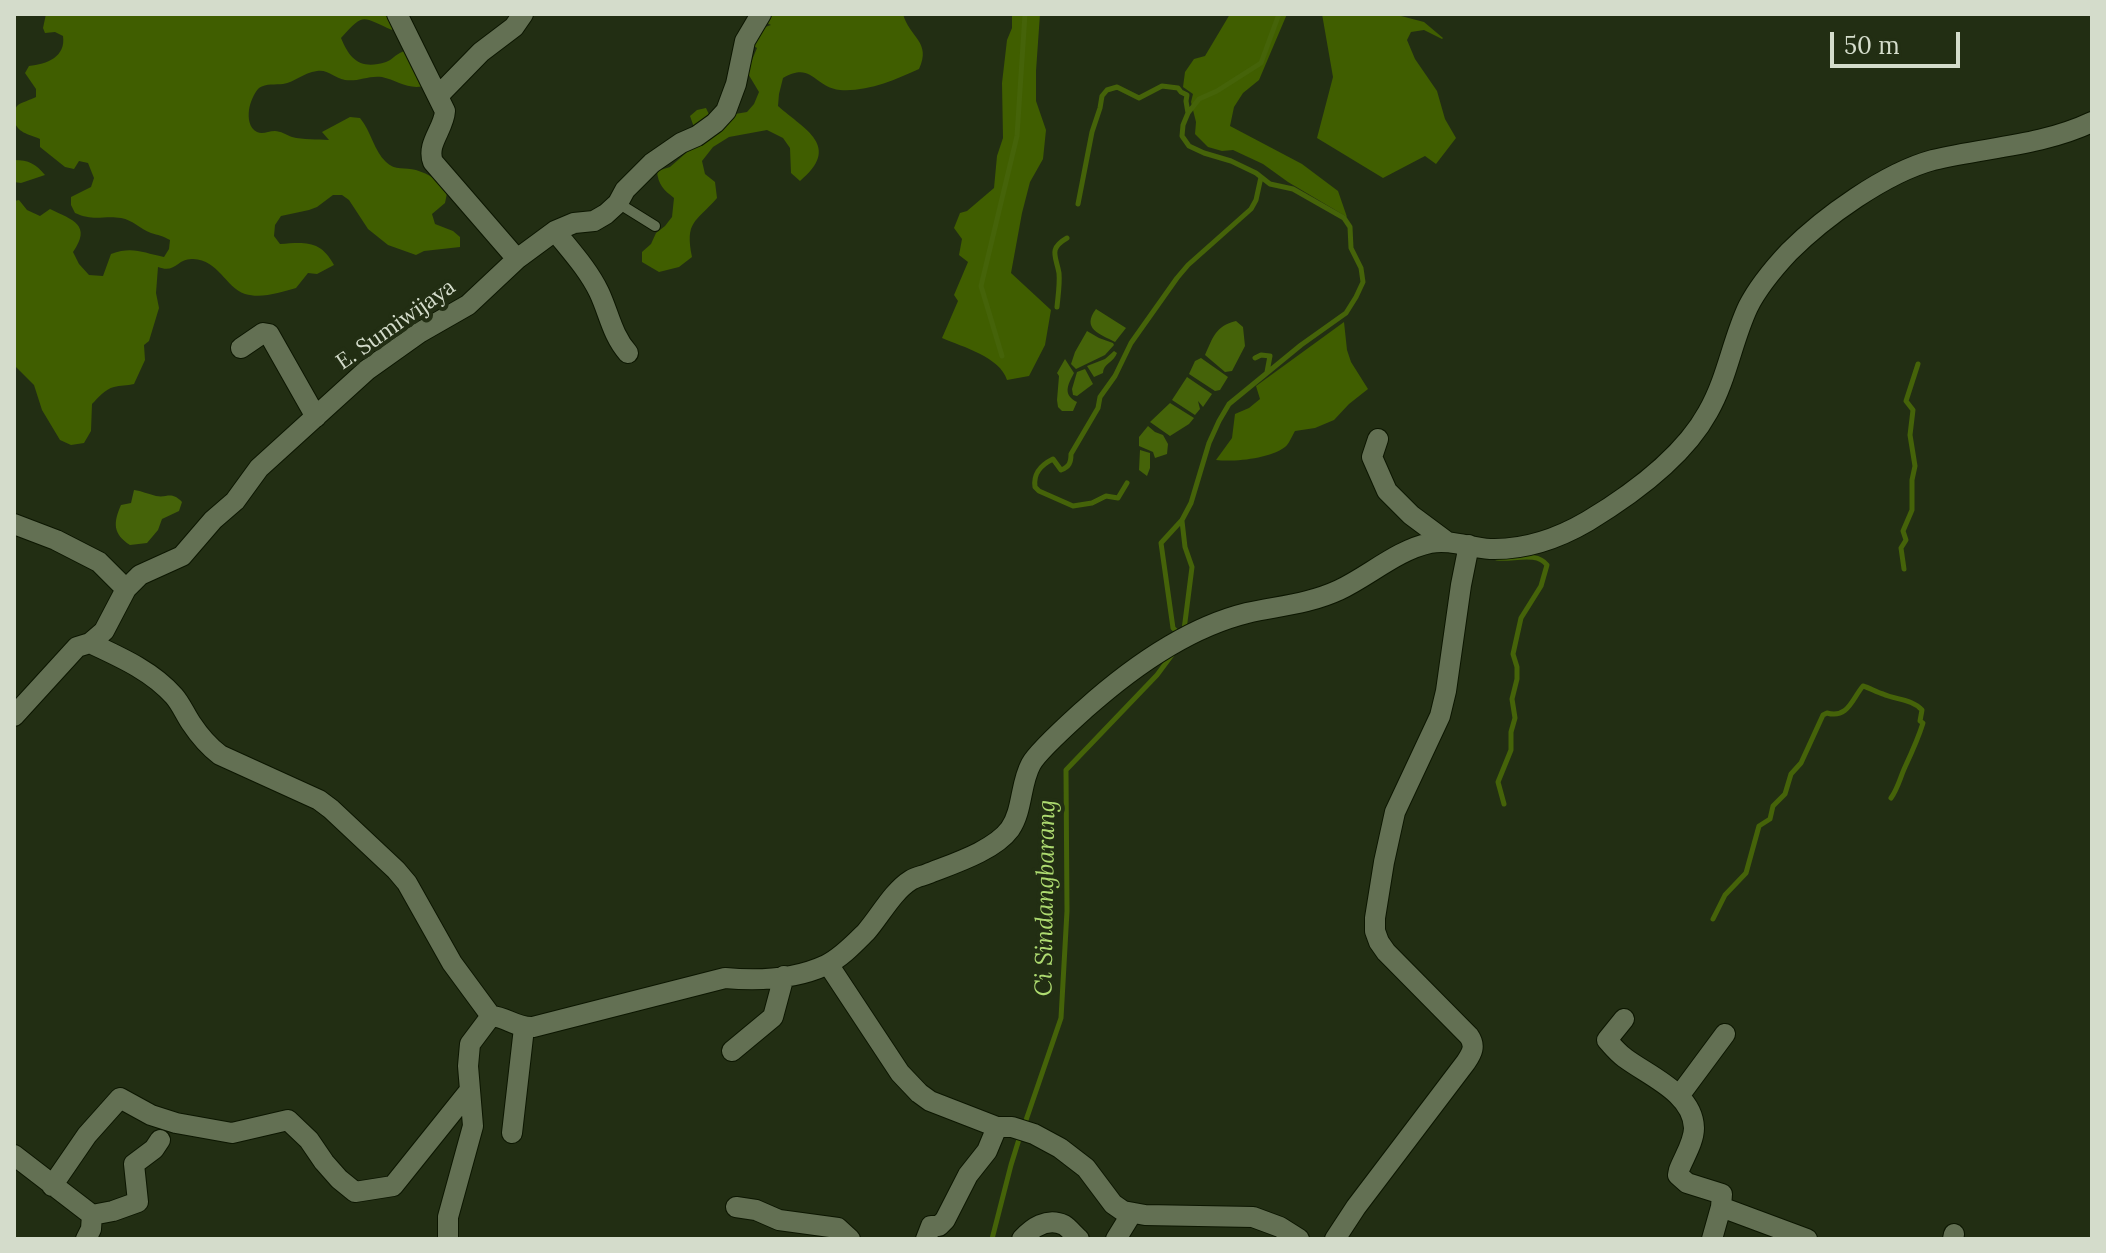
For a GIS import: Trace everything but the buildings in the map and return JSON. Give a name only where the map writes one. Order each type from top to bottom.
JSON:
[{"type":"street","points":[[397,14],[445,111],[445,119],[432,147],[433,162],[517,259]]},
{"type":"street","points":[[438,96],[481,52],[514,27],[523,14]]},
{"type":"street","name":"E. Sumiwijaya","points":[[14,716],[77,647],[90,643],[104,631],[126,589],[140,575],[182,556],[200,533],[235,501],[259,468],[367,370],[419,333],[468,305],[517,259],[555,231],[574,223],[594,221],[606,214],[652,163],[715,123],[726,111],[736,84],[745,41],[761,14]]},
{"type":"street","points":[[90,643],[124,658],[163,684],[199,734],[220,755],[319,800],[342,819],[407,883],[452,963],[491,1016],[502,1017],[524,1028],[725,978],[748,980],[784,976],[828,964],[846,951],[910,881],[995,844],[1011,828],[1032,762],[1113,685],[1162,651],[1204,628],[1244,614],[1304,602],[1340,589],[1365,573],[1427,543],[1446,541],[1491,549],[1522,546],[1567,533],[1638,487],[1676,453],[1698,428],[1723,380],[1748,307],[1759,288],[1788,253],[1845,206],[1910,168],[1935,160],[2042,140],[2092,122]]},
{"type":"street","points":[[555,231],[592,280],[612,331],[628,353]]},
{"type":"street","points":[[241,348],[263,333],[269,334],[316,417]]},
{"type":"street","points":[[1378,439],[1372,457],[1387,491],[1411,515],[1446,541]]},
{"type":"street","points":[[14,524],[56,540],[99,562],[126,589]]},
{"type":"street","points":[[1335,1239],[1472,1051],[1473,1042],[1469,1036],[1386,952],[1375,931],[1376,902],[1395,812],[1429,741],[1443,703],[1469,545]]},
{"type":"street","points":[[828,964],[908,1084],[930,1101],[1004,1127],[1034,1134],[1075,1158],[1113,1204],[1123,1211],[1253,1217],[1280,1227],[1299,1239]]},
{"type":"street","points":[[732,1051],[773,1017],[784,976]]},
{"type":"street","points":[[448,1239],[448,1217],[473,1126],[468,1066],[470,1044],[491,1016]]},
{"type":"street","points":[[1624,1019],[1607,1040],[1622,1056],[1679,1096],[1690,1112],[1693,1136],[1678,1175],[1687,1183],[1722,1194],[1712,1239]]},
{"type":"street","points":[[512,1133],[524,1028]]},
{"type":"street","points":[[1679,1096],[1725,1034]]},
{"type":"street","points":[[52,1186],[87,1135],[120,1098],[151,1115],[176,1123],[232,1133],[288,1120],[309,1140],[339,1179],[355,1192],[393,1186],[470,1090]]},
{"type":"street","points":[[926,1239],[931,1226],[939,1226],[945,1220],[968,1175],[1004,1127]]},
{"type":"street","points":[[17,1165],[92,1215],[138,1202],[134,1164],[154,1149],[160,1140]]},
{"type":"street","points":[[736,1207],[756,1210],[779,1220],[838,1228],[850,1239]]},
{"type":"street","points":[[1721,1207],[1807,1239]]},
{"type":"street","points":[[1116,1239],[1132,1213]]},
{"type":"street","points":[[86,1239],[91,1229],[92,1215]]},
{"type":"street","points":[[1022,1239],[1035,1226],[1053,1223],[1063,1225],[1079,1239]]},
{"type":"lane","points":[[618,203],[655,226]]},
{"type":"shaded area","points":[[46,14],[395,14],[392,30],[364,19],[341,38],[348,52],[363,64],[386,62],[404,51],[421,50],[429,56],[423,86],[408,86],[382,77],[345,80],[317,71],[287,83],[259,88],[250,104],[250,122],[259,133],[277,131],[296,138],[329,140],[322,132],[350,117],[360,118],[378,152],[389,165],[425,174],[444,189],[447,193],[445,203],[432,214],[435,224],[460,237],[460,247],[424,251],[416,255],[388,245],[368,229],[349,200],[342,195],[333,195],[317,207],[281,216],[275,225],[274,236],[280,244],[312,244],[324,251],[334,265],[317,274],[308,273],[296,288],[251,295],[238,291],[216,269],[202,261],[188,259],[169,269],[158,267],[156,293],[159,308],[149,341],[144,345],[145,360],[134,384],[111,388],[92,404],[91,431],[84,443],[71,445],[60,440],[42,410],[34,385],[14,365],[14,201],[19,200],[27,210],[40,216],[50,209],[77,224],[81,235],[73,252],[89,275],[103,276],[111,254],[119,252],[138,251],[164,257],[170,240],[125,219],[88,217],[75,213],[71,197],[91,187],[94,178],[88,163],[79,161],[74,169],[65,167],[40,147],[40,139],[15,124],[17,106],[36,97],[36,89],[25,73],[29,66],[54,58],[63,43],[63,36],[55,32],[45,33]]},
{"type":"shaded area","points":[[762,14],[903,14],[921,46],[922,60],[919,69],[860,89],[831,88],[801,72],[783,78],[778,106],[815,139],[819,148],[818,158],[812,169],[800,181],[791,173],[790,148],[783,138],[767,130],[729,137],[713,147],[702,161],[705,174],[715,182],[717,198],[691,229],[692,257],[679,267],[659,272],[642,262],[642,252],[672,217],[674,198],[662,187],[657,171],[670,167],[694,146],[696,133],[690,116],[697,110],[706,108],[713,123],[747,112],[754,104],[759,92],[747,72],[757,48],[747,42],[756,30],[771,25],[759,19]]},
{"type":"shaded area","points":[[1012,14],[1040,14],[1036,101],[1046,130],[1043,159],[1030,182],[1011,273],[1051,310],[1045,345],[1029,376],[1007,380],[989,359],[942,338],[958,301],[954,295],[968,262],[959,255],[962,239],[954,228],[960,213],[967,211],[994,188],[997,156],[1003,138],[1002,83]]},
{"type":"shaded area","points":[[1230,14],[1287,14],[1259,80],[1243,93],[1234,107],[1230,126],[1302,164],[1338,191],[1347,217],[1263,164],[1233,150],[1208,147],[1195,134],[1193,94],[1183,87],[1185,72],[1194,59],[1205,56]]},
{"type":"shaded area","points":[[1322,14],[1401,14],[1424,22],[1443,38],[1424,30],[1411,32],[1407,40],[1415,59],[1437,91],[1445,119],[1456,138],[1436,164],[1425,156],[1383,178],[1317,138],[1333,77]]},
{"type":"shaded area","points":[[14,160],[32,163],[45,175],[21,183],[14,182]]},
{"type":"shaded area","points":[[1096,309],[1126,328],[1115,342],[1091,326]]},
{"type":"shaded area","points":[[1236,321],[1243,327],[1245,346],[1232,371],[1225,372],[1205,355],[1219,329]]},
{"type":"shaded area","points":[[1344,322],[1351,362],[1368,389],[1334,420],[1315,428],[1295,431],[1286,446],[1278,451],[1251,459],[1216,460],[1232,438],[1235,414],[1260,399],[1256,386]]},
{"type":"shaded area","points":[[1087,331],[1114,345],[1105,355],[1076,369],[1071,364]]},
{"type":"shaded area","points":[[1114,351],[1116,356],[1103,373],[1094,377],[1087,366],[1105,359]]},
{"type":"shaded area","points":[[1201,358],[1228,377],[1220,390],[1215,391],[1189,374],[1195,361]]},
{"type":"shaded area","points":[[1065,359],[1074,373],[1068,390],[1077,402],[1073,411],[1062,411],[1058,407],[1057,373]]},
{"type":"shaded area","points":[[1085,369],[1093,384],[1077,396],[1073,395],[1077,372]]},
{"type":"shaded area","points":[[1187,377],[1212,394],[1203,407],[1198,401],[1200,409],[1195,415],[1172,400]]},
{"type":"shaded area","points":[[1170,403],[1194,418],[1170,436],[1150,422]]},
{"type":"shaded area","points":[[1148,426],[1163,435],[1168,444],[1167,454],[1155,458],[1153,452],[1139,446],[1139,437]]},
{"type":"shaded area","points":[[1140,450],[1150,453],[1147,476],[1139,470]]},
{"type":"shaded area","points":[[134,490],[156,496],[172,496],[182,502],[179,511],[162,519],[158,530],[147,543],[130,545],[120,537],[116,523],[121,505],[131,503]]},
{"type":"waterway","points":[[1002,356],[981,286],[1017,136],[1025,14]]},
{"type":"waterway","points":[[1179,634],[1173,628],[1161,543],[1182,520],[1191,503],[1219,421],[1229,404],[1346,313],[1363,282],[1361,268],[1351,248],[1350,227],[1344,218],[1293,189],[1270,184],[1231,161],[1189,146],[1182,136],[1188,113],[1199,99],[1261,63],[1279,14]]},
{"type":"waterway","points":[[1078,204],[1092,132],[1102,96],[1107,90],[1117,87],[1139,98],[1162,86],[1178,88],[1187,95],[1188,113]]},
{"type":"waterway","points":[[1127,483],[1118,498],[1106,496],[1092,503],[1073,506],[1039,491],[1035,487],[1035,478],[1039,470],[1053,459],[1061,470],[1066,468],[1098,408],[1100,397],[1115,376],[1131,343],[1188,265],[1251,209],[1261,177]]},
{"type":"waterway","points":[[1057,307],[1059,277],[1055,249],[1067,238]]},
{"type":"waterway","points":[[1255,358],[1270,356],[1267,372]]},
{"type":"waterway","points":[[1904,569],[1901,548],[1906,540],[1903,531],[1912,510],[1915,466],[1910,435],[1913,410],[1906,401],[1918,364]]},
{"type":"waterway","points":[[1182,521],[1185,547],[1192,567],[1184,630]]},
{"type":"waterway","points":[[1497,558],[1531,557],[1547,565],[1541,586],[1521,618],[1513,654],[1517,667],[1512,699],[1515,718],[1511,750],[1498,782],[1504,804]]},
{"type":"waterway","name":"Ci Sindangbarang","points":[[1024,1126],[1061,1018],[1067,911],[1066,770],[1157,675],[1174,652]]},
{"type":"waterway","points":[[1713,919],[1725,895],[1746,873],[1759,826],[1770,819],[1773,806],[1785,794],[1791,774],[1801,763],[1823,715],[1845,711],[1863,686],[1909,702],[1922,710],[1921,729],[1891,798]]},
{"type":"waterway","name":"Ci Sindangbarang","points":[[992,1239],[1020,1136]]}]
